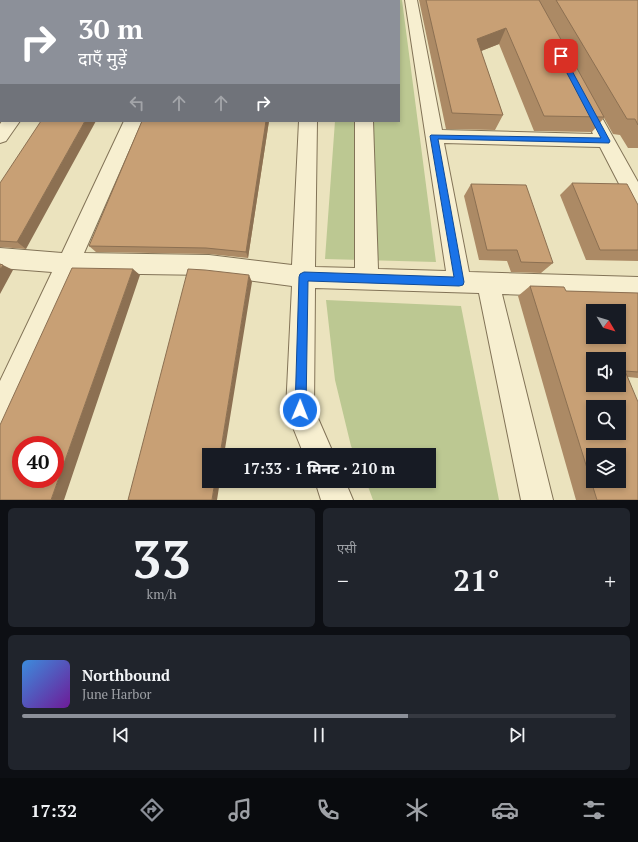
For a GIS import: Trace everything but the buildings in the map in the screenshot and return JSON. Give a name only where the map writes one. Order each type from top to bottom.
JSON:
[{"type":"street","points":[[411,0],[459,282]]},
{"type":"street","points":[[576,85],[638,201]]},
{"type":"street","points":[[0,137],[10,122]]},
{"type":"street","points":[[0,412],[133,122]]},
{"type":"street","points":[[308,122],[300,410],[316,448]]},
{"type":"street","points":[[364,122],[368,279]]},
{"type":"street","points":[[434,136],[606,141]]},
{"type":"street","points":[[618,164],[638,164]]},
{"type":"street","points":[[0,258],[68,263],[210,265],[304,277],[638,288]]},
{"type":"street","points":[[488,283],[537,500]]},
{"type":"street","points":[[333,488],[338,500]]},
{"type":"green space","points":[[400,0],[402,0],[436,262],[325,259],[335,122],[400,122]]},
{"type":"green space","points":[[326,300],[461,306],[499,500],[373,500],[369,488],[436,488],[436,448],[352,448],[335,380]]},
{"type":"route","points":[[300,410],[304,277],[459,282],[434,136],[606,141],[561,56]]}]
